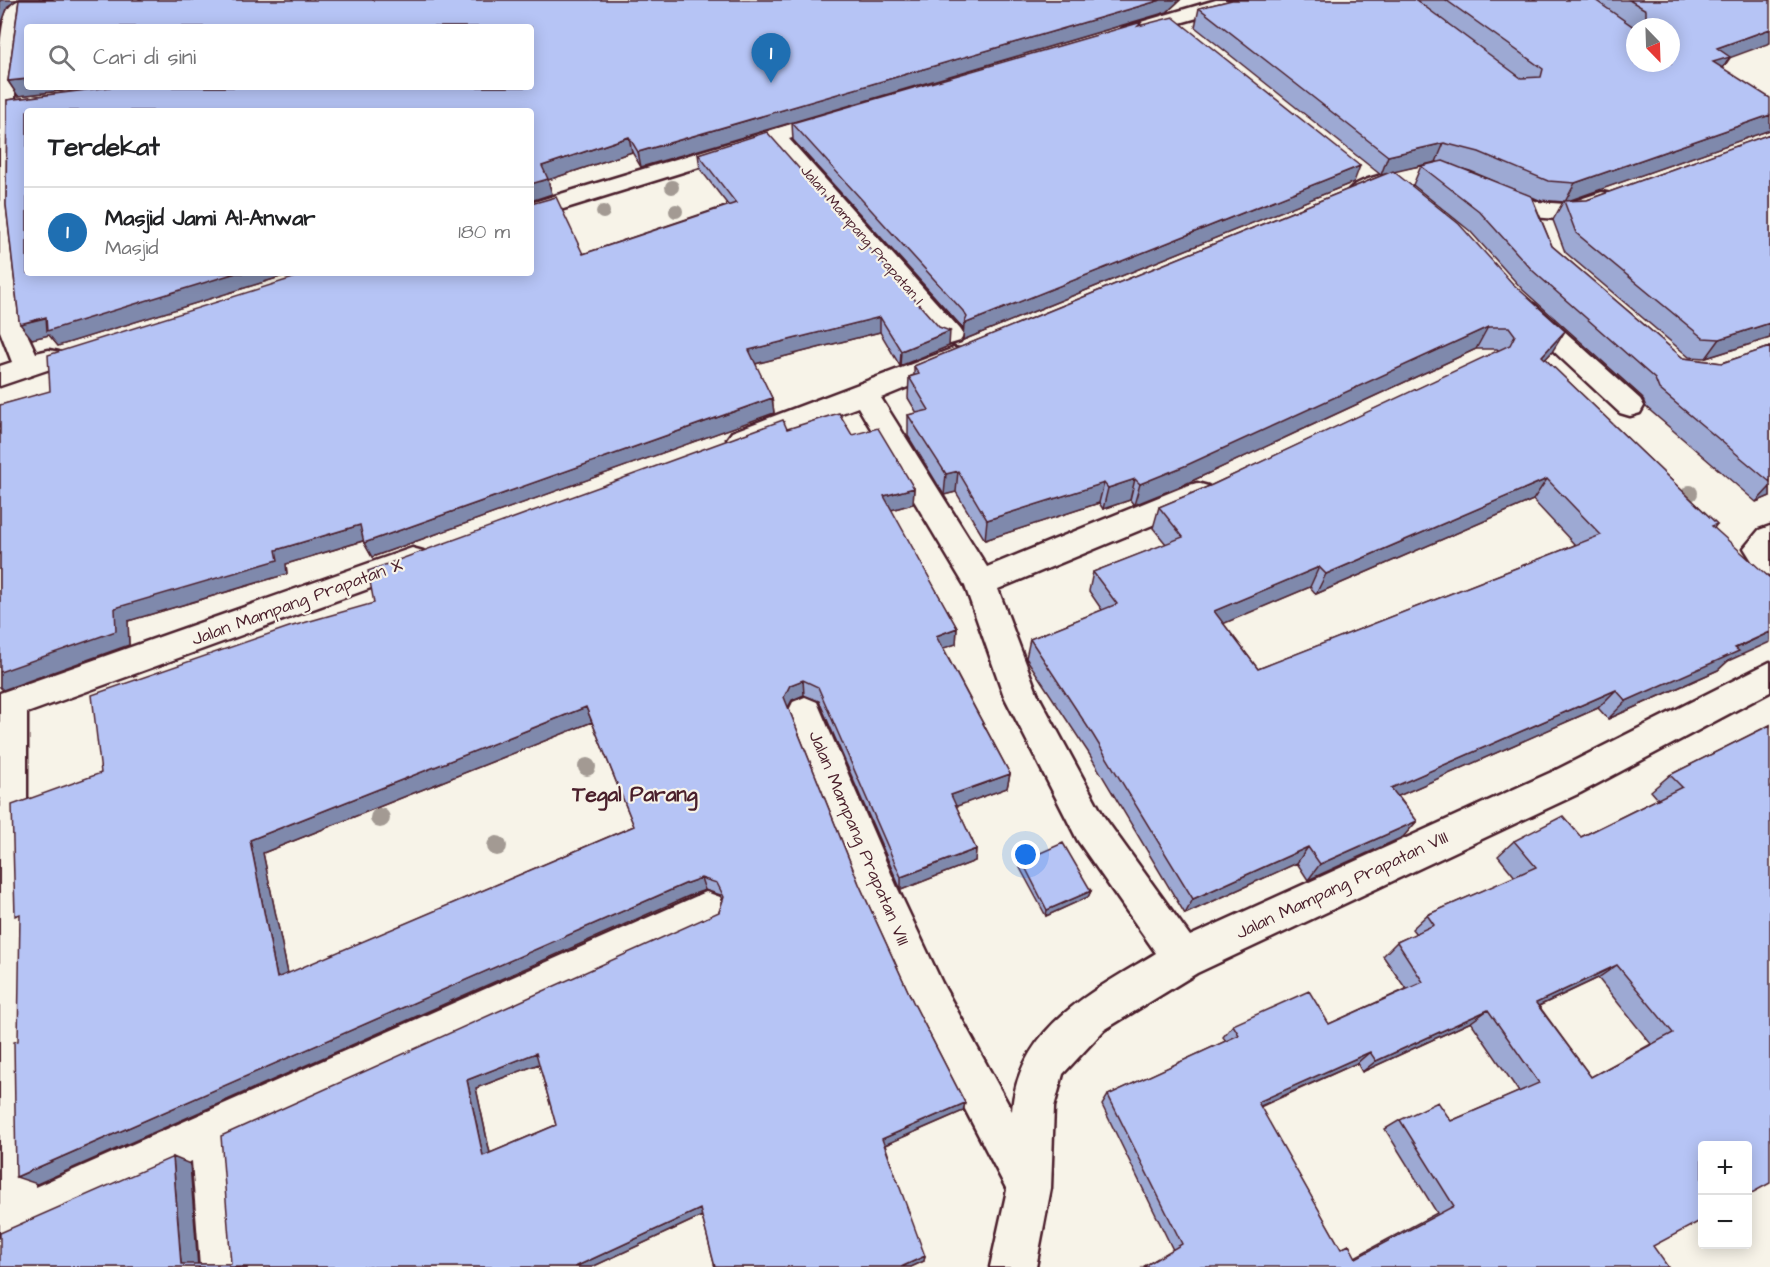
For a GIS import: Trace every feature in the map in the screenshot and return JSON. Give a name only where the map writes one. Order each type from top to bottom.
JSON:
[{"type":"street","points":[[28,366],[14,336],[3,220],[16,13],[22,6],[42,0]]},
{"type":"street","points":[[1112,36],[1239,0]]},
{"type":"street","points":[[1169,20],[1187,34]]},
{"type":"street","points":[[534,210],[853,112]]},
{"type":"street","name":"Jalan Mampang Prapatan I","points":[[774,135],[961,342],[864,394]]},
{"type":"street","points":[[1332,202],[1374,179],[1435,171],[1461,178],[1534,210],[1567,212],[1631,188]]},
{"type":"street","points":[[1374,179],[1415,203]]},
{"type":"street","points":[[1534,210],[1545,236]]},
{"type":"street","points":[[1504,290],[1630,406]]},
{"type":"street","points":[[0,376],[73,352]]},
{"type":"street","points":[[718,448],[864,394],[980,583],[1021,696],[1090,829],[1183,959]]},
{"type":"street","points":[[980,583],[1225,481]]},
{"type":"street","points":[[1770,538],[1760,548],[1770,563]]},
{"type":"street","name":"Jalan Mampang Prapatan X","points":[[5,707],[437,550]]},
{"type":"street","name":"Jalan Mampang Prapatan VIII","points":[[1013,1267],[1029,1188],[1033,1107],[1044,1063],[1090,1016],[1183,959],[1567,782],[1770,676]]},
{"type":"street","points":[[5,707],[8,842],[7,1222],[706,910]]},
{"type":"street","name":"Jalan Mampang Prapatan VIII","points":[[806,712],[881,895],[924,987],[1029,1188]]},
{"type":"street","points":[[211,1130],[222,1267]]},
{"type":"building","points":[[19,0],[1161,0],[638,152],[629,137],[542,166],[548,179],[534,183],[534,108],[24,108],[24,276],[226,276],[47,331],[46,317],[20,324],[19,320],[6,205],[7,100],[86,90],[534,90],[534,24],[24,24],[24,79],[8,81]]},
{"type":"building","points":[[1232,0],[1416,0],[1521,78],[1541,77],[1543,69],[1446,0],[1595,0],[1626,22],[1626,72],[1680,72],[1680,18],[1646,18],[1646,10],[1629,0],[1770,0],[1770,29],[1717,48],[1730,57],[1713,62],[1770,98],[1770,115],[1575,183],[1548,181],[1479,152],[1444,143],[1388,156],[1199,8]]},
{"type":"building","points":[[1173,17],[1360,166],[964,324],[967,317],[963,311],[792,123],[1142,22],[1138,26]]},
{"type":"building","points":[[767,132],[939,327],[950,331],[901,351],[880,317],[749,350],[772,398],[364,543],[360,525],[276,550],[278,560],[115,608],[116,631],[0,672],[0,405],[50,391],[48,355],[299,276],[534,276],[534,203],[556,197],[583,254],[736,203],[698,154]]},
{"type":"building","points":[[1770,134],[1770,323],[1720,339],[1703,338],[1576,233],[1564,201],[1587,200]]},
{"type":"building","points":[[1443,161],[1531,196],[1552,246],[1683,358],[1722,363],[1770,347],[1770,482],[1659,389],[1655,379],[1533,271],[1479,211],[1421,166]]},
{"type":"building","points":[[1393,171],[1459,224],[1513,284],[1565,331],[1542,356],[1717,524],[1712,526],[1770,578],[1770,632],[1735,648],[1739,651],[1626,701],[1616,690],[1391,788],[1417,821],[1320,864],[1308,847],[1193,899],[1093,735],[1030,639],[1117,604],[1093,572],[1183,537],[1159,507],[1212,485],[1510,345],[1515,335],[1509,327],[1488,327],[1187,465],[1140,484],[1135,479],[1108,488],[1104,483],[987,520],[958,471],[946,474],[908,415],[929,410],[909,377],[919,374],[914,366]],"holes":[[[1547,479],[1601,535],[1258,669],[1214,611],[1319,567],[1326,574]]]},
{"type":"building","points":[[839,413],[852,435],[878,428],[914,488],[884,496],[957,628],[936,636],[1010,774],[951,795],[976,849],[901,877],[818,687],[803,680],[790,685],[784,697],[859,884],[913,1002],[965,1103],[882,1139],[925,1256],[901,1267],[715,1267],[700,1209],[575,1267],[0,1267],[0,1233],[173,1157],[181,1264],[231,1264],[221,1136],[719,912],[724,897],[717,883],[701,878],[687,883],[16,1177],[14,1042],[18,1041],[20,914],[15,916],[12,805],[101,773],[92,695],[289,627],[374,603],[368,571],[783,420],[787,429]],"holes":[[[586,707],[634,826],[277,978],[250,840]],[[536,1053],[556,1125],[483,1156],[467,1080]]]},
{"type":"building","points":[[1770,725],[1770,1183],[1752,1193],[1752,1141],[1698,1141],[1698,1222],[1653,1246],[1668,1267],[1143,1267],[1182,1244],[1108,1095],[1239,1035],[1233,1025],[1309,991],[1329,1024],[1423,982],[1397,942],[1434,925],[1427,915],[1536,867],[1514,841],[1563,816],[1581,837],[1682,787],[1670,775]],"holes":[[[1617,965],[1673,1033],[1591,1077],[1536,1003]],[[1488,1010],[1539,1083],[1451,1121],[1438,1102],[1400,1120],[1454,1206],[1356,1258],[1349,1245],[1341,1249],[1258,1102],[1370,1052],[1376,1061]]]},
{"type":"building","points":[[1063,843],[1091,891],[1047,910],[1022,861]]},
{"type":"place","name":"Masjid Jami Al-Anwar","points":[[771,83]]},
{"type":"district","name":"Tegal Parang","points":[[635,794]]}]
